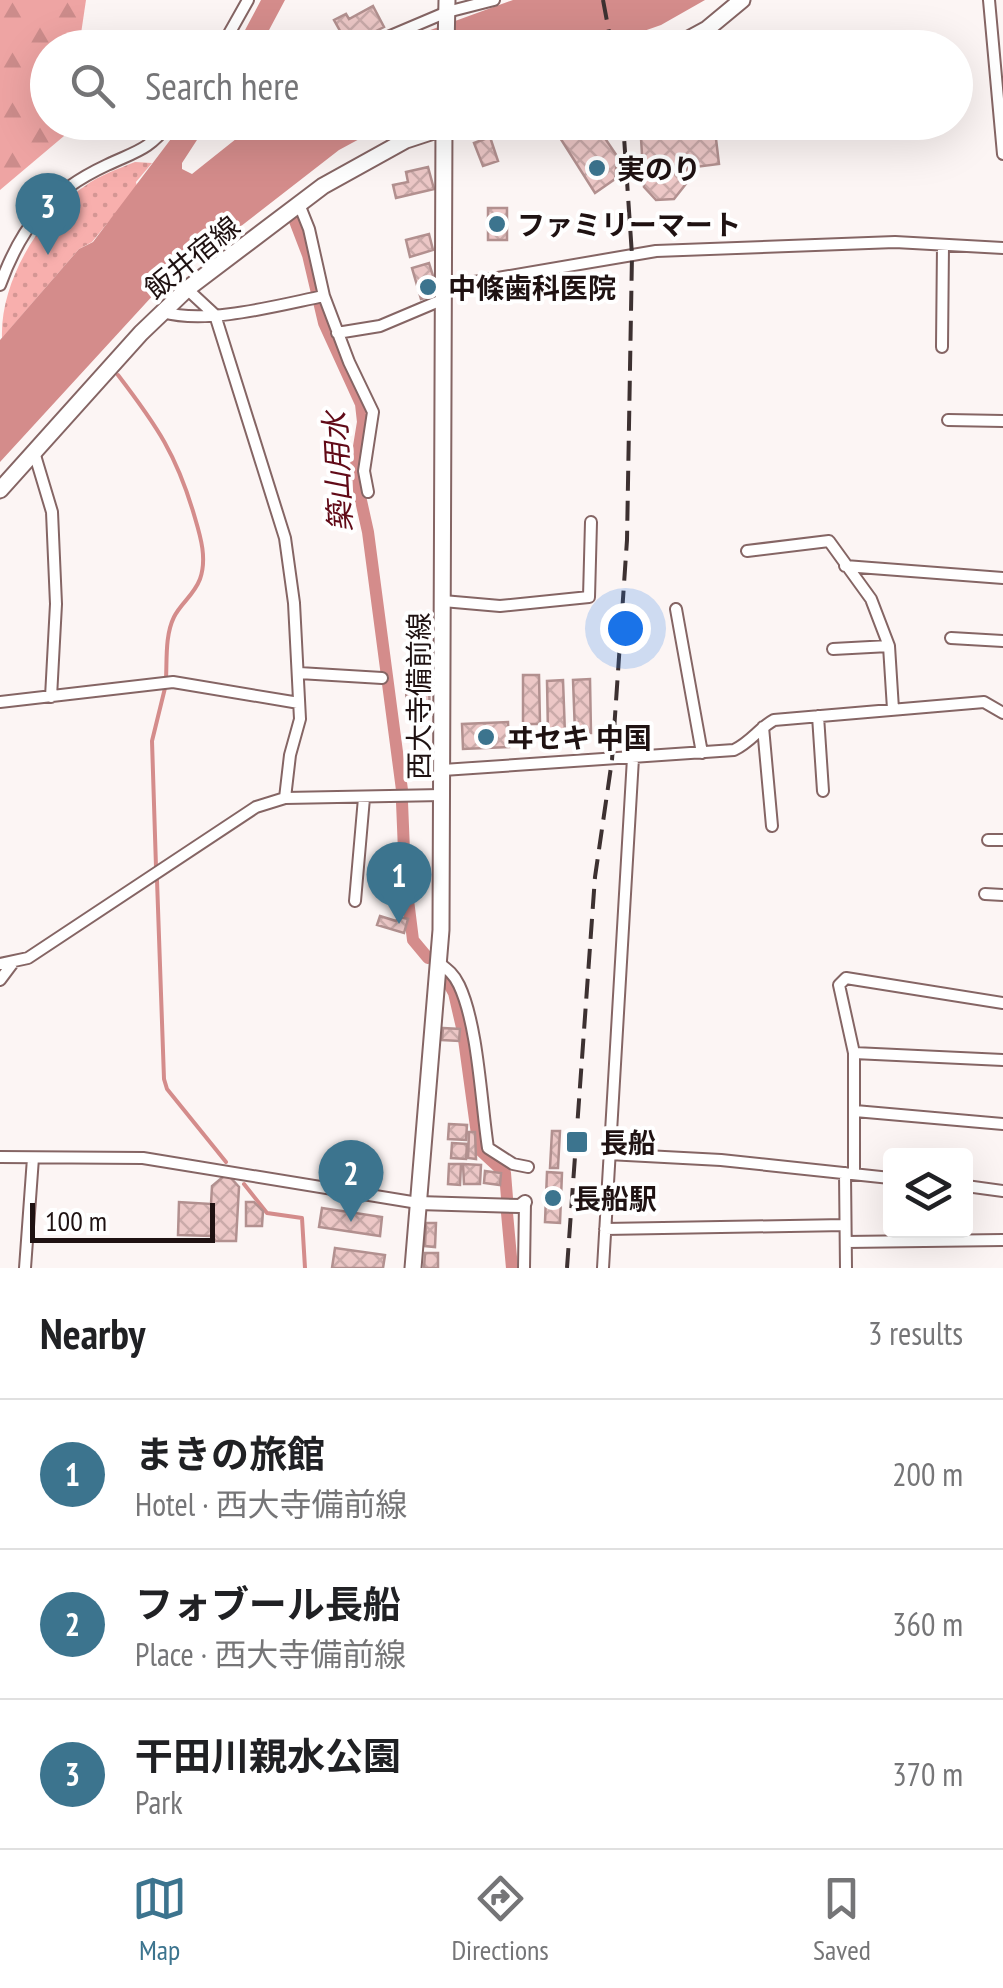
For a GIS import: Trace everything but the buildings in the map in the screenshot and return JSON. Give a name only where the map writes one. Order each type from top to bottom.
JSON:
[{"type":"main road","points":[[705,30],[742,0]]},
{"type":"main road","name":"飯井宿線","points":[[0,490],[188,289],[323,186],[406,140]]},
{"type":"main road","name":"西大寺備前線","points":[[413,1268],[438,962],[444,601],[444,140]]},
{"type":"street","points":[[230,30],[248,0]]},
{"type":"street","points":[[403,30],[447,11],[494,0]]},
{"type":"street","points":[[989,0],[1002,108],[1003,154]]},
{"type":"street","points":[[0,285],[13,250],[36,214],[69,185],[111,163],[135,156],[157,140]]},
{"type":"street","points":[[299,204],[309,229],[319,297],[373,412],[364,471],[368,492]]},
{"type":"street","points":[[338,333],[380,326],[444,293],[656,252],[894,242],[1003,248]]},
{"type":"street","points":[[942,244],[942,347]]},
{"type":"street","points":[[188,289],[215,316],[285,538],[300,703],[285,798]]},
{"type":"street","points":[[163,312],[215,316],[319,297]]},
{"type":"street","points":[[948,420],[1003,422]]},
{"type":"street","points":[[34,452],[52,512],[56,604],[51,697]]},
{"type":"street","points":[[444,601],[500,606],[589,597],[590,522]]},
{"type":"street","points":[[747,550],[829,541],[870,599],[890,646],[893,709]]},
{"type":"street","points":[[845,566],[1003,578]]},
{"type":"street","points":[[676,609],[702,753]]},
{"type":"street","points":[[950,638],[1003,641]]},
{"type":"street","points":[[833,649],[890,646]]},
{"type":"street","points":[[299,673],[382,678]]},
{"type":"street","points":[[0,702],[173,682],[300,703]]},
{"type":"street","points":[[442,770],[734,750],[750,742],[763,726],[774,720],[984,702],[1003,713]]},
{"type":"street","points":[[818,716],[822,791]]},
{"type":"street","points":[[763,726],[772,826]]},
{"type":"street","points":[[603,1268],[632,758]]},
{"type":"street","points":[[0,980],[6,964],[28,958],[256,807],[285,798],[442,795]]},
{"type":"street","points":[[355,900],[364,798]]},
{"type":"street","points":[[988,840],[1003,840]]},
{"type":"street","points":[[985,894],[1003,895]]},
{"type":"street","points":[[438,962],[451,971],[460,988],[473,1040],[488,1148],[512,1164],[528,1166]]},
{"type":"street","points":[[846,1268],[855,1111],[854,1052],[839,985],[846,978],[1003,1003]]},
{"type":"street","points":[[854,1052],[1003,1060]]},
{"type":"street","points":[[855,1111],[1003,1124]]},
{"type":"street","points":[[608,1154],[721,1160],[883,1177]]},
{"type":"street","points":[[0,1158],[143,1158],[418,1203],[520,1206],[525,1202]]},
{"type":"street","points":[[25,1268],[32,1158]]},
{"type":"street","points":[[973,1187],[1003,1190]]},
{"type":"street","points":[[524,1268],[525,1202]]},
{"type":"street","points":[[605,1229],[846,1225]]},
{"type":"street","points":[[846,1242],[1003,1240]]},
{"type":"green space","points":[[0,0],[86,0],[82,30],[30,30],[30,140],[59,140],[0,190]]},
{"type":"shaded area","points":[[261,0],[285,0],[269,30],[245,30]]},
{"type":"shaded area","points":[[513,0],[705,0],[647,30],[430,30]]},
{"type":"shaded area","points":[[170,140],[197,140],[182,163],[182,169],[192,174],[235,140],[358,140],[339,150],[156,292],[0,462],[0,340],[79,249],[93,242]]},
{"type":"shaded area","points":[[135,162],[152,163],[92,242],[79,249],[2,338],[8,294],[38,232],[85,186]]},
{"type":"waterway","name":"築山用水","points":[[295,221],[308,255],[324,323],[361,404],[358,487],[368,532],[402,790]]},
{"type":"waterway","points":[[118,375],[155,426],[173,459],[202,548],[200,579],[171,624],[166,679]]},
{"type":"waterway","points":[[156,867],[152,741],[165,688]]},
{"type":"waterway","name":"築山用水","points":[[402,802],[413,940],[428,958]]},
{"type":"waterway","points":[[157,880],[164,1079],[167,1089],[226,1162]]},
{"type":"waterway","name":"築山用水","points":[[444,975],[454,993],[463,1032],[479,1149],[505,1173],[507,1198]]},
{"type":"waterway","points":[[244,1184],[267,1213],[302,1218],[305,1268]]},
{"type":"waterway","name":"築山用水","points":[[507,1213],[512,1268]]},
{"type":"railway","points":[[603,0],[609,30]]},
{"type":"railway","points":[[567,1268],[595,877],[612,760],[627,540],[632,255],[624,140]]},
{"type":"place","name":"実のり","points":[[597,168]]},
{"type":"place","name":"ファミリーマート","points":[[497,224]]},
{"type":"place","name":"干田川親水公園","points":[[48,255]]},
{"type":"place","name":"中條歯科医院","points":[[428,287]]},
{"type":"place","name":"ヰセキ 中国","points":[[486,737]]},
{"type":"place","name":"まきの旅館","points":[[399,924]]},
{"type":"place","name":"長船","points":[[577,1142]]},
{"type":"place","name":"長船駅","points":[[553,1198]]},
{"type":"place","name":"フォブール長船","points":[[351,1222]]}]
